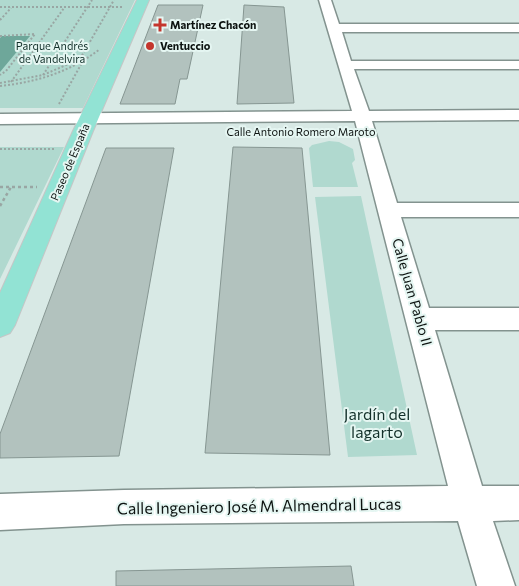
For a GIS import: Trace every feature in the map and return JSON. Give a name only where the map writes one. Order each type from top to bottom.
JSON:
[{"type":"main road","name":"Paseo de España","points":[[0,325],[83,133],[133,4]]},
{"type":"street","name":"Calle Juan Pablo II","points":[[325,0],[364,124],[470,503],[496,586]]},
{"type":"street","points":[[334,28],[519,28]]},
{"type":"street","points":[[346,65],[519,65]]},
{"type":"street","name":"Calle Antonio Romero Maroto","points":[[83,133],[364,124],[519,115]]},
{"type":"street","points":[[0,119],[83,133]]},
{"type":"street","name":"Calle Antonio Romero Maroto","points":[[364,124],[519,131]]},
{"type":"street","points":[[0,132],[83,133]]},
{"type":"street","points":[[388,210],[519,210]]},
{"type":"street","points":[[420,319],[519,319]]},
{"type":"street","name":"Calle Ingeniero José M. Almendral Lucas","points":[[0,512],[124,507],[519,503]]},
{"type":"path","points":[[43,75],[92,0]]},
{"type":"path","points":[[0,84],[43,75],[80,60],[114,0]]},
{"type":"path","points":[[0,8],[110,7],[133,4]]},
{"type":"path","points":[[119,15],[133,4]]},
{"type":"path","points":[[0,20],[12,7]]},
{"type":"path","points":[[10,82],[64,7]]},
{"type":"path","points":[[0,36],[35,34],[6,71],[0,75]]},
{"type":"path","points":[[0,84],[42,79],[83,61],[102,46]]},
{"type":"path","points":[[56,111],[83,61]]},
{"type":"path","points":[[0,149],[83,133]]},
{"type":"path","points":[[0,187],[40,187]]},
{"type":"path","points":[[0,206],[11,187]]},
{"type":"green space","name":"Parque Andrés de Vandelvira","points":[[0,0],[135,0],[83,108],[0,108]]},
{"type":"green space","points":[[329,141],[339,142],[353,149],[355,160],[352,163],[358,187],[313,187],[309,148],[312,145]]},
{"type":"green space","points":[[0,147],[64,147],[0,279]]},
{"type":"green space","name":"Jardín del lagarto","points":[[361,196],[417,455],[348,457],[315,197]]},
{"type":"shaded area","points":[[2,36],[30,36],[0,72],[0,38]]},
{"type":"building","points":[[158,5],[203,5],[187,79],[180,79],[175,104],[120,104]]},
{"type":"building","points":[[244,5],[284,7],[294,103],[237,104]]},
{"type":"building","points":[[233,147],[302,148],[330,455],[205,453]]},
{"type":"building","points":[[106,148],[174,148],[119,456],[0,458],[0,434]]},
{"type":"building","points":[[351,566],[354,586],[116,586],[116,571]]},
{"type":"place","name":"Martínez Chacón","points":[[160,25]]},
{"type":"place","name":"Ventuccio","points":[[150,46]]}]
